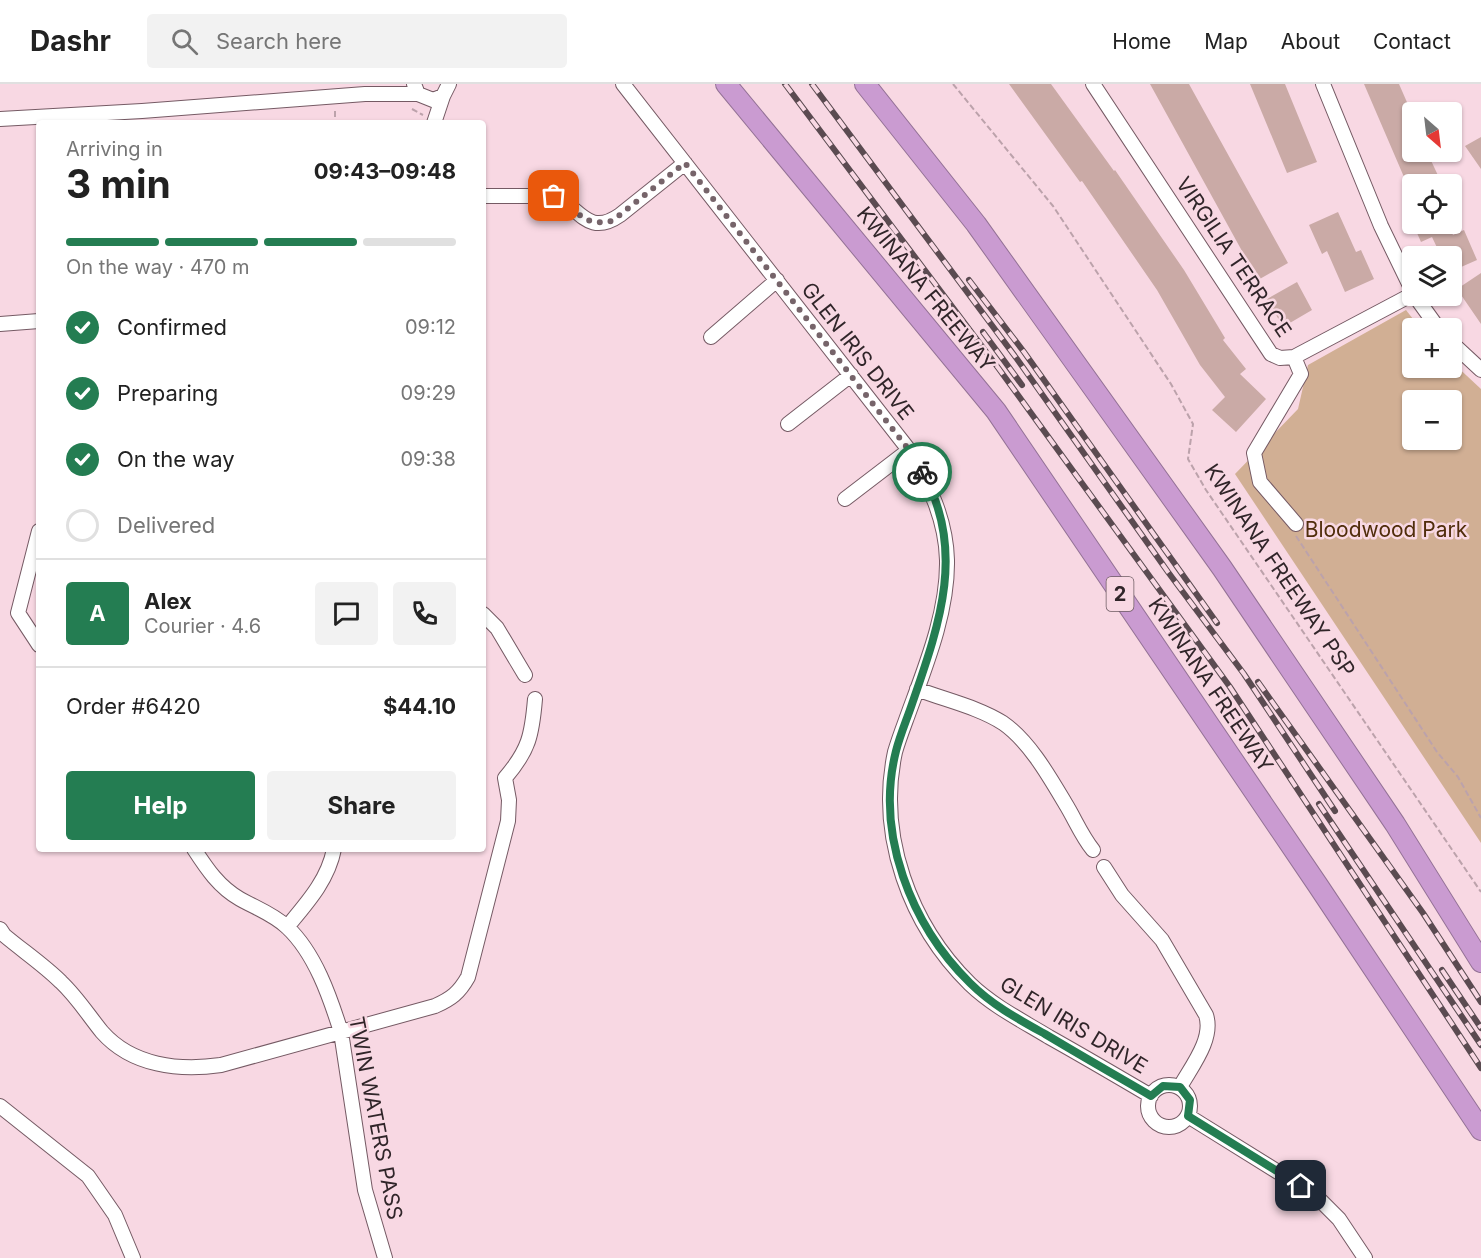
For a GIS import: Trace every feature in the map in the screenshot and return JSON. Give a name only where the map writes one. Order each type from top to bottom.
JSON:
[{"type":"highway","name":"KWINANA FREEWAY","points":[[726,84],[996,411],[1481,1130]]},
{"type":"highway","points":[[865,84],[976,224],[1222,567],[1395,824],[1481,962]]},
{"type":"street","points":[[365,94],[404,84]]},
{"type":"street","name":"GLEN IRIS DRIVE","points":[[623,84],[909,450],[932,489],[945,535],[947,562],[942,608],[895,751],[890,808],[902,871],[910,898],[926,930],[946,958],[993,1004],[1151,1096]]},
{"type":"street","name":"VIRGILIA TERRACE","points":[[1093,84],[1206,253],[1262,344],[1271,354],[1280,358],[1294,357],[1402,300]]},
{"type":"street","points":[[1323,84],[1381,226],[1402,269]]},
{"type":"street","points":[[0,119],[142,117],[365,94],[420,92],[433,100],[448,87]]},
{"type":"street","points":[[434,120],[448,87]]},
{"type":"street","points":[[420,92],[432,120]]},
{"type":"street","points":[[486,196],[554,196],[562,199],[582,219],[601,223],[612,221],[685,163]]},
{"type":"street","points":[[711,337],[777,280]]},
{"type":"street","points":[[0,324],[36,321]]},
{"type":"street","points":[[1462,352],[1481,370]]},
{"type":"street","points":[[1294,357],[1301,374],[1254,453],[1260,482],[1296,524]]},
{"type":"street","points":[[788,424],[851,375]]},
{"type":"street","points":[[845,499],[909,450]]},
{"type":"street","points":[[36,543],[18,613],[36,640]]},
{"type":"street","points":[[486,617],[497,628],[525,675]]},
{"type":"street","points":[[917,689],[990,716],[1008,727],[1023,741],[1066,804],[1082,837],[1093,850]]},
{"type":"street","points":[[0,929],[4,935],[62,983],[104,1034],[118,1047],[144,1060],[199,1068],[221,1065],[435,1006],[452,999],[461,990],[468,977],[508,821],[509,800],[505,778],[522,758],[527,746],[535,699]]},
{"type":"street","name":"TWIN WATERS PASS","points":[[196,852],[212,875],[224,887],[238,898],[273,915],[287,927],[308,954],[333,1008],[341,1032],[362,1173],[370,1211],[385,1258]]},
{"type":"street","points":[[287,927],[322,881],[331,865],[333,852]]},
{"type":"street","points":[[1104,867],[1111,880],[1162,940],[1208,1020],[1204,1043],[1180,1087]]},
{"type":"street","points":[[1163,1086],[1180,1087],[1190,1100],[1188,1116],[1176,1126],[1159,1125],[1149,1112],[1151,1096],[1163,1086]]},
{"type":"street","points":[[0,1106],[88,1176],[115,1215],[133,1258]]},
{"type":"street","points":[[1188,1116],[1315,1195],[1339,1219],[1365,1258]]},
{"type":"path","name":"KWINANA FREEWAY PSP","points":[[953,84],[1053,206],[1171,384],[1192,424],[1188,459],[1206,490],[1481,892]]},
{"type":"path","points":[[1296,524],[1297,539],[1437,752],[1458,777],[1481,818]]},
{"type":"green space","name":"Bloodwood Park","points":[[1406,310],[1412,318],[1402,318],[1402,378],[1462,378],[1462,371],[1481,389],[1481,843],[1235,474],[1298,409],[1308,365]]},
{"type":"building","points":[[1009,84],[1051,84],[1115,170],[1184,270],[1225,338],[1223,340],[1246,369],[1240,374],[1266,399],[1236,432],[1212,410],[1225,397],[1200,365],[1157,290],[1082,181],[1080,182]]},
{"type":"building","points":[[1150,84],[1189,84],[1288,263],[1258,280]]},
{"type":"building","points":[[1250,84],[1285,84],[1317,162],[1287,173]]},
{"type":"building","points":[[1364,84],[1399,84],[1407,102],[1402,102],[1402,162],[1432,162],[1437,174],[1403,174]]},
{"type":"building","points":[[1481,137],[1481,169],[1465,146]]},
{"type":"building","points":[[1338,212],[1356,252],[1361,250],[1374,279],[1345,292],[1327,251],[1322,254],[1309,225]]},
{"type":"building","points":[[1464,230],[1477,260],[1462,267],[1462,246],[1436,246],[1432,237],[1421,242],[1417,234],[1453,235],[1462,234]]},
{"type":"building","points":[[1481,273],[1481,324],[1462,296],[1462,286]]},
{"type":"building","points":[[1297,282],[1312,310],[1283,327],[1267,299]]},
{"type":"railway","points":[[785,84],[999,369],[1230,687],[1481,1068]]},
{"type":"railway","points":[[812,84],[1017,359],[1168,572],[1244,674],[1335,811]]},
{"type":"railway","points":[[969,280],[1024,352],[1217,623]]},
{"type":"railway","points":[[983,332],[1022,385]]},
{"type":"railway","points":[[1258,682],[1423,913],[1481,1002]]},
{"type":"railway","points":[[1319,804],[1481,1045]]},
{"type":"railway","points":[[1442,970],[1481,1028]]},
{"type":"way so far","points":[[554,196],[562,199],[582,219],[601,223],[612,221],[685,163],[909,450],[922,472]]},
{"type":"route","points":[[922,472],[932,489],[938,508],[945,535],[947,562],[942,608],[895,751],[890,808],[899,861],[910,898],[926,930],[946,958],[993,1004],[1151,1096],[1163,1086],[1180,1087],[1190,1100],[1191,1108],[1188,1116],[1301,1186]]}]
